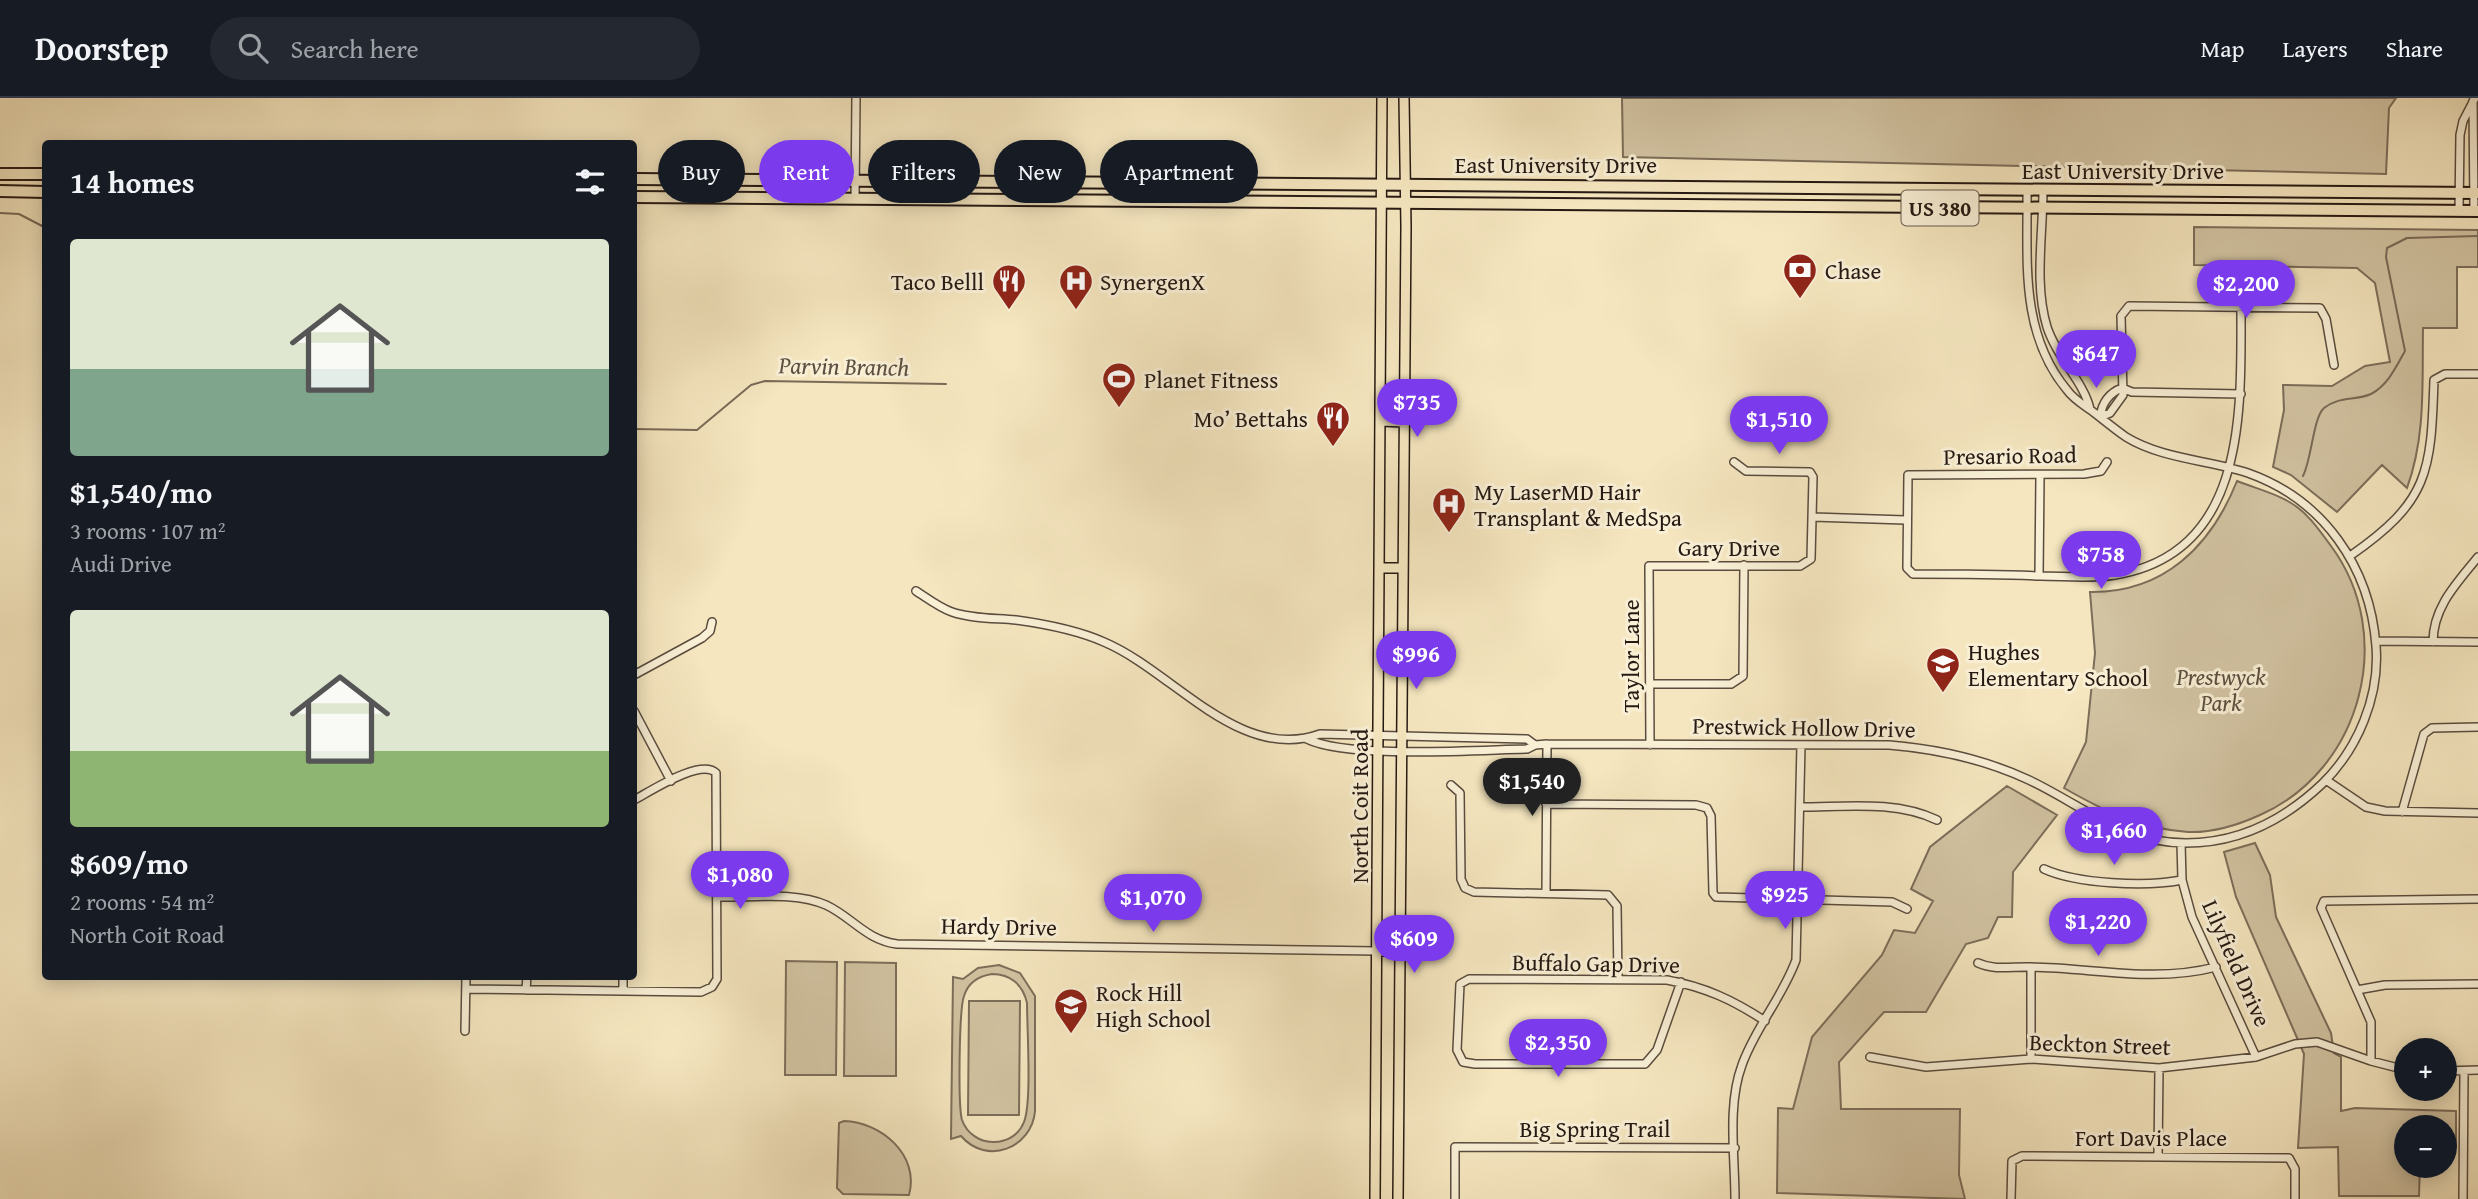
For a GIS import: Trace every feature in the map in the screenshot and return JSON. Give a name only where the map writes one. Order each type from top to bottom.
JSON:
[{"type":"highway","points":[[0,173],[42,174]]},
{"type":"highway","name":"East University Drive","points":[[637,179],[2476,193]]},
{"type":"highway","points":[[0,191],[42,192]]},
{"type":"highway","name":"US 380","points":[[637,197],[2476,211]]},
{"type":"main road","name":"North Coit Road","points":[[1375,1199],[1382,98]]},
{"type":"main road","name":"North Coit Road","points":[[1398,1199],[1406,204],[1404,98]]},
{"type":"main road","points":[[1381,421],[1403,422]]},
{"type":"main road","points":[[1380,568],[1402,568]]},
{"type":"main road","points":[[1377,951],[1399,951]]},
{"type":"street","points":[[855,199],[856,98]]},
{"type":"street","points":[[2459,211],[2460,135],[2463,121],[2474,99]]},
{"type":"street","points":[[2474,99],[2476,211]]},
{"type":"street","name":"Prestwick Hollow Drive","points":[[916,591],[950,612],[1065,630],[1104,642],[1156,671],[1226,724],[1268,736],[1307,739],[1320,745],[1400,751],[1527,749],[1547,744],[1889,745],[1929,748],[1960,755],[2031,780],[2114,827],[2152,839],[2181,843],[2224,839],[2279,819],[2326,780],[2349,752],[2366,714],[2373,691],[2376,641],[2368,599],[2350,556],[2319,516],[2288,492],[2230,468],[2147,446],[2127,437],[2090,409],[2079,404],[2044,355],[2034,324],[2026,284],[2027,190]]},
{"type":"street","name":"Prestwick Hollow Drive","points":[[2043,190],[2041,279],[2047,326],[2061,361],[2087,397],[2090,409]]},
{"type":"street","points":[[2100,417],[2110,413],[2123,395],[2121,316],[2129,306],[2320,308],[2326,319],[2334,365]]},
{"type":"street","points":[[1734,462],[1746,471],[1810,472],[1813,477],[1813,517],[1905,520],[1909,572],[2105,577],[2151,565],[2182,546],[2202,527],[2226,484],[2241,394],[2241,306]]},
{"type":"street","points":[[2350,556],[2388,529],[2419,487],[2432,440],[2434,380],[2445,374],[2478,374]]},
{"type":"street","points":[[2122,388],[2132,392],[2241,394]]},
{"type":"street","name":"Presario Road","points":[[1905,520],[1908,475],[2040,477],[2101,471],[2107,462]]},
{"type":"street","points":[[2039,576],[2040,477]]},
{"type":"street","name":"Gary Drive","points":[[1649,566],[1807,564],[1812,555],[1813,517]]},
{"type":"street","points":[[2433,642],[2435,619],[2441,606],[2478,557]]},
{"type":"street","points":[[1650,684],[1731,684],[1739,681],[1744,667],[1744,565]]},
{"type":"street","name":"Taylor Lane","points":[[1649,566],[1650,745]]},
{"type":"street","points":[[637,673],[702,638],[710,631],[712,622]]},
{"type":"street","points":[[2376,641],[2478,642]]},
{"type":"street","points":[[637,717],[671,782]]},
{"type":"street","points":[[2402,812],[2424,734],[2432,728],[2478,727]]},
{"type":"street","name":"Prestwick Hollow Drive","points":[[1307,739],[1320,734],[1401,735],[1527,739],[1535,745]]},
{"type":"street","points":[[1546,892],[1547,744]]},
{"type":"street","points":[[1735,1199],[1737,1085],[1742,1065],[1786,986],[1796,960],[1801,745]]},
{"type":"street","points":[[466,989],[702,992],[712,988],[717,979],[719,779],[712,769],[699,768],[637,799]]},
{"type":"street","points":[[2326,780],[2365,807],[2402,812],[2478,813]]},
{"type":"street","points":[[1451,785],[1460,793],[1461,879],[1465,888],[1474,892],[1600,894],[1614,898],[1617,906],[1618,979]]},
{"type":"street","points":[[1546,804],[1696,805],[1707,808],[1711,816],[1713,892],[1716,897],[1892,902],[1907,909]]},
{"type":"street","points":[[1800,807],[1887,807],[1917,810],[1937,820]]},
{"type":"street","name":"Lilyfield Drive","points":[[2181,843],[2182,880],[2192,917],[2256,1057]]},
{"type":"street","points":[[2044,869],[2059,876],[2143,884],[2182,880]]},
{"type":"street","name":"Hardy Drive","points":[[718,897],[808,899],[836,911],[868,935],[897,944],[1377,951]]},
{"type":"street","points":[[2371,1062],[2371,1022],[2321,908],[2325,901],[2478,899]]},
{"type":"street","points":[[1978,963],[1990,968],[2031,967],[2148,976],[2216,967]]},
{"type":"street","points":[[2031,967],[2031,1059]]},
{"type":"street","name":"Buffalo Gap Drive","points":[[1681,982],[1650,1062],[1636,1066],[1463,1062],[1457,1050],[1460,984],[1469,979],[1618,979],[1681,982],[1719,993],[1765,1021]]},
{"type":"street","points":[[466,980],[466,1031]]},
{"type":"street","points":[[526,990],[527,980]]},
{"type":"street","points":[[622,991],[623,980]]},
{"type":"street","points":[[2357,990],[2385,985],[2478,984]]},
{"type":"street","name":"Beckton Street","points":[[1870,1057],[1926,1067],[2031,1059],[2159,1068],[2256,1057],[2295,1044],[2317,1042],[2371,1062],[2394,1067]]},
{"type":"street","points":[[2158,1156],[2159,1068]]},
{"type":"street","points":[[2457,1071],[2478,1070]]},
{"type":"street","points":[[2463,1071],[2463,1199]]},
{"type":"street","name":"Big Spring Trail","points":[[1455,1199],[1455,1147],[1735,1148]]},
{"type":"street","name":"Fort Davis Place","points":[[2011,1199],[2012,1161],[2022,1156],[2158,1156],[2290,1159],[2295,1169],[2295,1199]]},
{"type":"green space","points":[[1622,98],[2396,98],[2389,108],[2386,174],[1623,157]]},
{"type":"green space","points":[[2194,227],[2478,230],[2478,267],[2457,267],[2457,328],[2423,328],[2420,429],[2407,488],[2382,465],[2337,512],[2291,475],[2273,467],[2284,410],[2283,385],[2332,386],[2365,366],[2390,362],[2375,283],[2357,268],[2194,265]]},
{"type":"green space","name":"Prestwyck Park","points":[[2237,481],[2279,496],[2302,511],[2331,546],[2351,581],[2362,619],[2364,658],[2358,697],[2345,734],[2323,766],[2295,794],[2260,815],[2225,828],[2188,832],[2154,827],[2108,811],[2064,788],[2086,742],[2095,653],[2090,592],[2141,584],[2182,561],[2199,545],[2213,526]]},
{"type":"green space","points":[[2007,786],[2057,815],[2013,872],[2012,917],[1998,917],[1988,938],[1966,944],[1926,1012],[1884,1012],[1839,1062],[1841,1109],[1960,1109],[1959,1175],[1965,1199],[1777,1193],[1778,1108],[1793,1109],[1812,1037],[1882,955],[1894,930],[1915,933],[1933,901],[1911,889],[1930,847]]},
{"type":"green space","points":[[2255,843],[2270,875],[2276,917],[2331,1033],[2334,1053],[2341,1057],[2341,1111],[2355,1108],[2456,1111],[2456,1115],[2394,1115],[2394,1178],[2420,1178],[2419,1196],[2339,1196],[2338,1147],[2298,1148],[2304,1054],[2236,897],[2224,852]]},
{"type":"green space","points":[[786,961],[837,962],[836,1075],[785,1075]]},
{"type":"green space","points":[[845,962],[896,963],[896,1076],[844,1076]]},
{"type":"green space","points":[[999,965],[1020,973],[1035,996],[1035,1111],[1032,1124],[1026,1135],[1017,1143],[1007,1149],[995,1151],[983,1150],[961,1136],[951,1139],[953,977],[963,979],[978,968]],"holes":[[[999,975],[1015,982],[1023,991],[1027,1003],[1028,1082],[1026,1112],[1019,1131],[1002,1141],[993,1142],[974,1136],[962,1120],[960,1038],[962,1005],[968,987],[983,976]]]},
{"type":"green space","points":[[969,1001],[1020,1001],[1019,1115],[968,1115]]},
{"type":"green space","points":[[844,1121],[871,1127],[894,1143],[909,1167],[909,1195],[843,1194],[837,1188],[839,1123]]},
{"type":"waterway","name":"Parvin Branch","points":[[0,213],[19,214],[42,226]]},
{"type":"waterway","points":[[2303,476],[2317,420],[2324,408],[2335,402],[2365,396],[2377,390],[2391,375],[2405,351],[2386,257],[2387,248],[2407,238],[2478,236]]},
{"type":"waterway","name":"Parvin Branch","points":[[637,429],[697,430],[751,385],[765,381],[946,384]]},
{"type":"place","name":"Chase","points":[[1800,300]]},
{"type":"place","name":"Taco Belll","points":[[1009,311]]},
{"type":"place","name":"SynergenX","points":[[1076,311]]},
{"type":"place","name":"Planet Fitness","points":[[1119,409]]},
{"type":"place","name":"Mo’ Bettahs","points":[[1333,448]]},
{"type":"place","name":"My LaserMD Hair Transplant & MedSpa","points":[[1449,534]]},
{"type":"place","name":"Hughes Elementary School","points":[[1943,694]]},
{"type":"place","name":"Rock Hill High School","points":[[1071,1035]]}]
